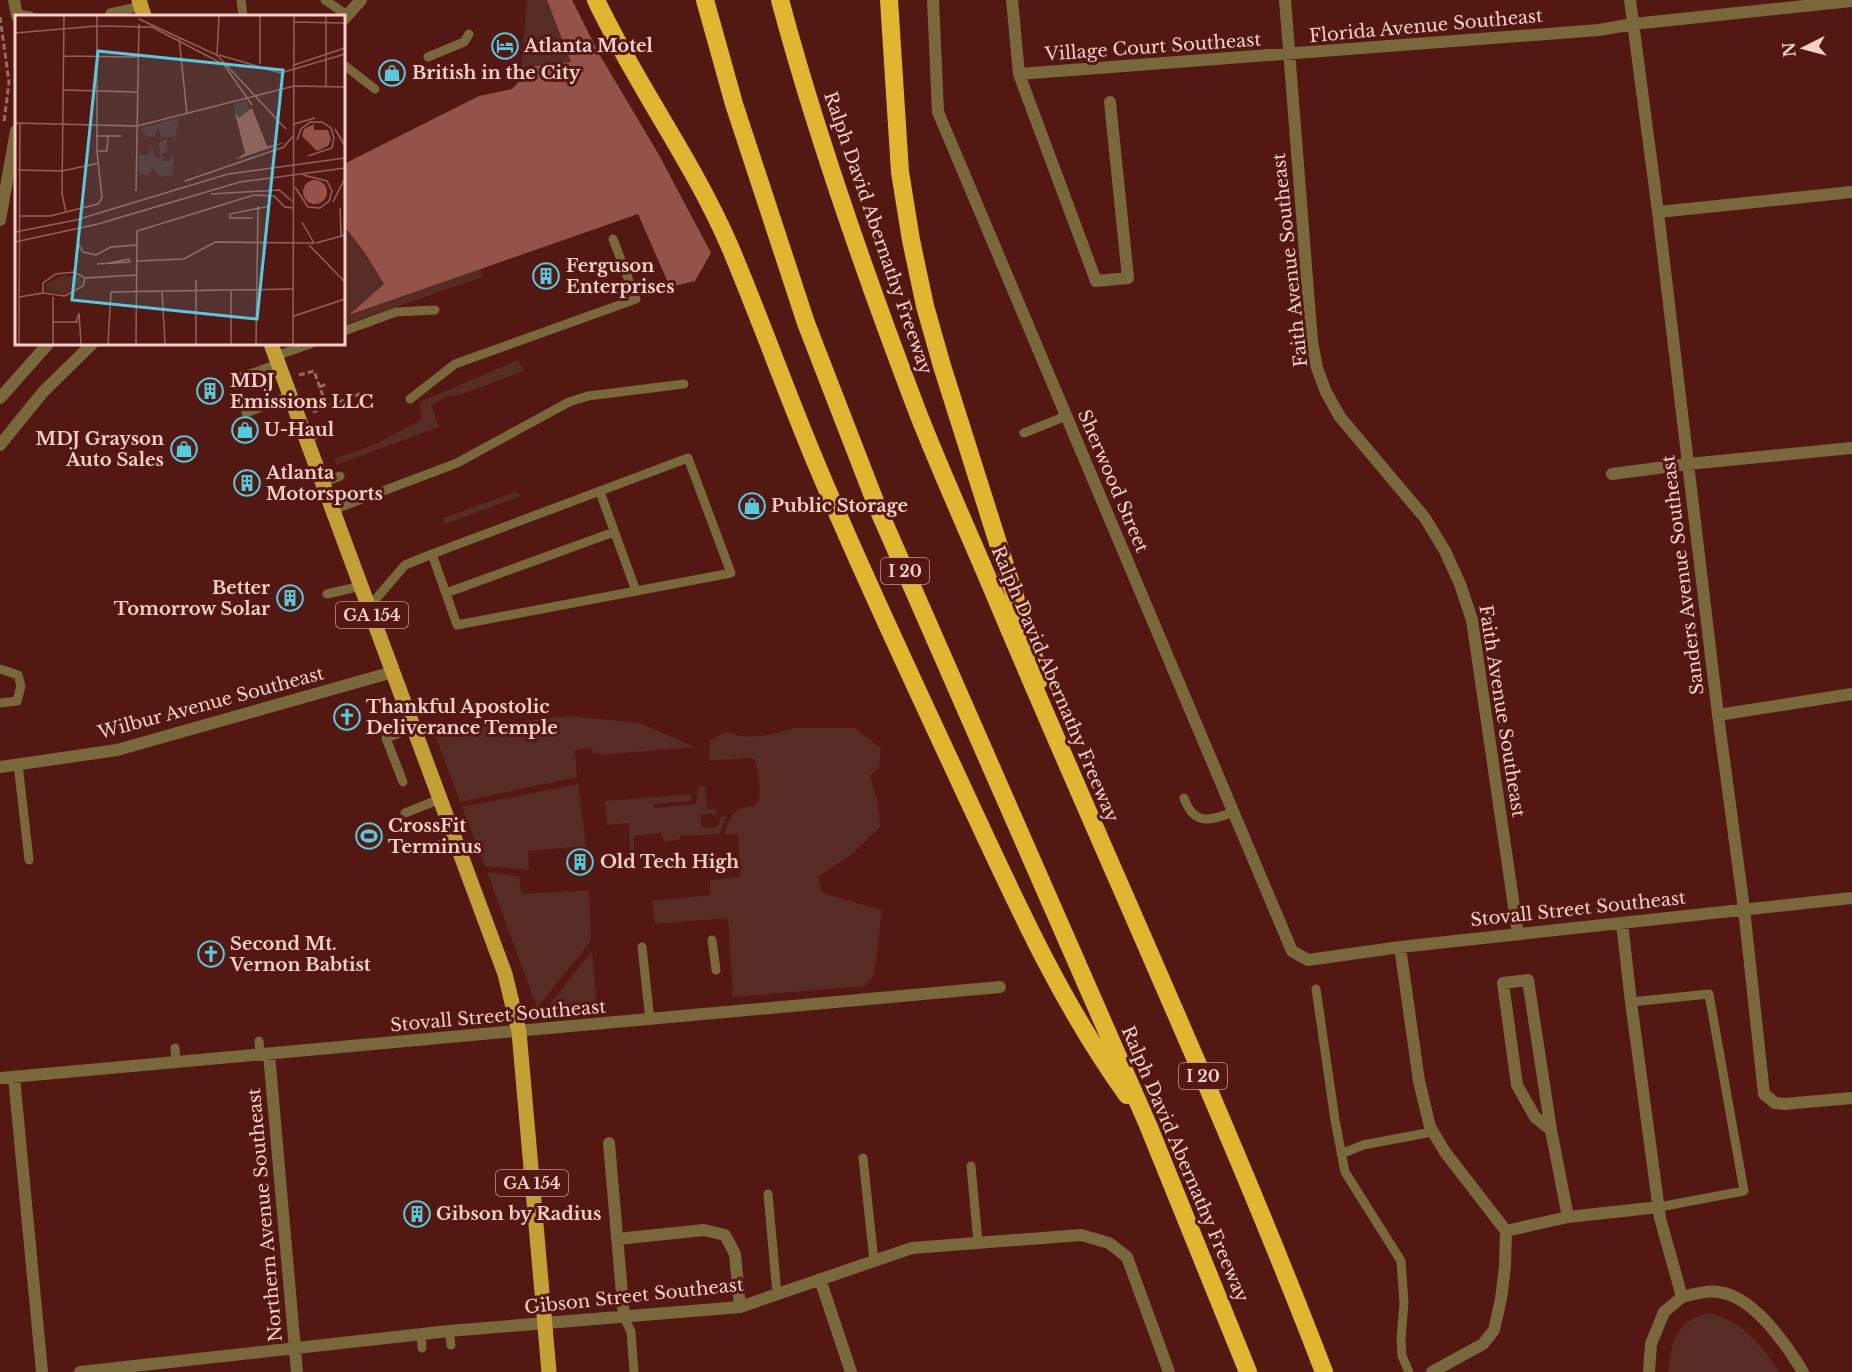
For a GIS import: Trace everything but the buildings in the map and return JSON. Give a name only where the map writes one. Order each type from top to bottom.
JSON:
[{"type":"highway","points":[[596,0],[635,74],[692,170],[720,225],[821,477],[1014,898],[1081,1026],[1148,1125]]},
{"type":"highway","points":[[695,0],[734,104]]},
{"type":"highway","name":"Ralph David Abernathy Freeway","points":[[705,0],[734,104],[806,323],[878,509],[1148,1125],[1248,1372]]},
{"type":"highway","name":"Ralph David Abernathy Freeway","points":[[780,0],[792,45],[852,230],[917,411],[1074,784],[1202,1072],[1273,1240],[1324,1372]]},
{"type":"highway","points":[[786,0],[792,45]]},
{"type":"highway","points":[[889,0],[900,172],[926,306],[942,366],[1074,784]]},
{"type":"main road","name":"GA 154","points":[[275,354],[505,974],[519,1032],[549,1372]]},
{"type":"street","points":[[14,0],[17,15]]},
{"type":"street","points":[[345,17],[361,0]]},
{"type":"street","name":"Sherwood Street","points":[[933,0],[938,112],[1292,951],[1308,960]]},
{"type":"street","points":[[1012,0],[1019,74],[1096,281],[1128,278],[1110,102]]},
{"type":"street","name":"Faith Avenue Southeast","points":[[1285,0],[1312,342],[1317,368],[1326,392],[1340,417],[1425,518],[1445,551],[1460,584],[1472,620],[1518,934]]},
{"type":"street","name":"Sanders Avenue Southeast","points":[[1630,0],[1744,909],[1764,1094],[1775,1103],[1852,1098]]},
{"type":"street","name":"Florida Avenue Southeast","points":[[1290,55],[1599,30],[1633,24],[1852,2]]},
{"type":"street","name":"Village Court Southeast","points":[[1019,74],[1290,55]]},
{"type":"street","points":[[0,220],[15,137]]},
{"type":"street","points":[[1658,212],[1852,192]]},
{"type":"street","points":[[0,398],[47,345]]},
{"type":"street","points":[[0,445],[43,392],[91,345]]},
{"type":"street","points":[[1612,474],[1852,448]]},
{"type":"street","name":"Wilbur Avenue Southeast","points":[[0,767],[117,750],[393,672]]},
{"type":"street","points":[[1718,715],[1852,694]]},
{"type":"street","name":"Stovall Street Southeast","points":[[1308,960],[1400,947],[1852,898]]},
{"type":"street","points":[[1622,923],[1630,1002],[1659,1207],[1682,1296]]},
{"type":"street","points":[[1400,947],[1419,1081],[1430,1127],[1445,1152],[1506,1231],[1506,1266],[1494,1330],[1484,1344],[1432,1372]]},
{"type":"street","points":[[1551,1130],[1535,1117],[1518,1085],[1503,983],[1528,980],[1551,1130],[1568,1217]]},
{"type":"street","name":"Stovall Street Southeast","points":[[0,1078],[1000,987]]},
{"type":"street","name":"Northern Avenue Southeast","points":[[265,1055],[297,1372]]},
{"type":"street","points":[[14,1077],[42,1372]]},
{"type":"street","points":[[609,1143],[624,1317]]},
{"type":"street","points":[[1506,1231],[1568,1217],[1659,1207]]},
{"type":"street","points":[[617,1239],[704,1230],[726,1235],[735,1254],[740,1306]]},
{"type":"street","name":"Gibson Street Southeast","points":[[80,1372],[449,1331],[740,1306],[912,1248],[1081,1234],[1109,1243],[1127,1257],[1169,1372]]},
{"type":"street","points":[[820,1279],[851,1372]]},
{"type":"street","points":[[1649,1372],[1652,1344],[1664,1312],[1682,1296],[1719,1292],[1742,1300],[1772,1327],[1803,1372]]},
{"type":"lane","points":[[241,0],[243,15]]},
{"type":"lane","points":[[325,0],[343,15]]},
{"type":"lane","points":[[109,15],[110,13],[141,8]]},
{"type":"lane","points":[[428,57],[464,42],[469,34]]},
{"type":"lane","points":[[345,66],[375,89]]},
{"type":"lane","points":[[410,399],[455,364],[636,299],[614,239]]},
{"type":"lane","points":[[345,331],[396,312],[435,309]]},
{"type":"lane","points":[[241,376],[275,354],[306,345]]},
{"type":"lane","points":[[333,510],[457,463],[569,402],[588,396],[684,384]]},
{"type":"lane","points":[[246,413],[291,395]]},
{"type":"lane","points":[[1024,434],[1066,416]]},
{"type":"lane","points":[[306,438],[324,432]]},
{"type":"lane","points":[[369,607],[405,565],[432,554],[688,458],[731,573],[457,626],[432,554]]},
{"type":"lane","points":[[323,483],[340,476]]},
{"type":"lane","points":[[600,492],[636,591]]},
{"type":"lane","points":[[446,593],[614,532]]},
{"type":"lane","points":[[327,594],[361,586]]},
{"type":"lane","points":[[0,669],[18,675],[21,686],[17,701],[0,703]]},
{"type":"lane","points":[[403,782],[386,738],[414,728]]},
{"type":"lane","points":[[18,764],[29,860]]},
{"type":"lane","points":[[1184,798],[1188,810],[1199,818],[1208,820],[1233,812]]},
{"type":"lane","points":[[405,813],[440,799]]},
{"type":"lane","points":[[420,851],[455,839]]},
{"type":"lane","points":[[712,940],[716,970]]},
{"type":"lane","points":[[642,947],[650,1020]]},
{"type":"lane","points":[[1316,989],[1345,1172],[1401,1261],[1404,1303],[1402,1356],[1409,1372]]},
{"type":"lane","points":[[1630,1002],[1709,994],[1744,1191],[1659,1207]]},
{"type":"lane","points":[[259,1041],[265,1055]]},
{"type":"lane","points":[[174,1048],[176,1062]]},
{"type":"lane","points":[[1341,1154],[1363,1146],[1432,1132]]},
{"type":"lane","points":[[863,1158],[874,1261]]},
{"type":"lane","points":[[971,1166],[978,1242]]},
{"type":"lane","points":[[768,1194],[777,1294]]},
{"type":"lane","points":[[624,1317],[630,1332],[634,1372]]},
{"type":"lane","points":[[449,1331],[451,1345]]},
{"type":"lane","points":[[421,1335],[422,1348]]},
{"type":"path","points":[[0,17],[9,82],[4,128]]},
{"type":"path","points":[[299,375],[314,370],[327,407]]},
{"type":"path","points":[[320,387],[326,384]]},
{"type":"path","points":[[313,412],[360,394]]},
{"type":"shaded area","points":[[527,0],[547,0],[571,62],[526,66],[521,72]]},
{"type":"shaded area","points":[[547,0],[572,0],[598,52],[659,155],[711,253],[695,281],[670,287],[638,214],[349,315],[384,284],[365,253],[345,227],[345,163],[479,96],[512,89],[534,66],[571,62]]},
{"type":"shaded area","points":[[345,228],[365,253],[384,284],[351,315],[481,269],[482,277],[345,325]]},
{"type":"shaded area","points":[[518,360],[524,371],[465,393],[446,397],[431,405],[439,427],[336,465],[334,459],[376,444],[421,420],[422,401]]},
{"type":"shaded area","points":[[515,492],[521,496],[445,524],[443,518]]},
{"type":"shaded area","points":[[569,716],[640,723],[695,747],[601,755],[601,753],[593,754],[592,748],[575,750],[577,777],[460,802],[431,724],[518,722]]},
{"type":"shaded area","points":[[794,728],[855,728],[881,748],[879,767],[870,776],[878,804],[880,827],[852,854],[818,877],[822,893],[882,910],[874,975],[865,986],[733,997],[728,918],[655,924],[652,901],[710,895],[710,880],[740,877],[738,834],[724,834],[734,813],[742,808],[756,805],[760,795],[755,760],[750,758],[709,761],[710,740],[726,732],[752,737]]},
{"type":"shaded area","points":[[578,784],[586,846],[528,851],[529,870],[485,866],[462,807]]},
{"type":"shaded area","points":[[705,786],[707,809],[717,809],[715,815],[711,813],[700,815],[702,827],[717,827],[721,816],[726,817],[720,834],[680,836],[679,840],[664,842],[661,833],[634,836],[634,854],[630,854],[629,823],[607,825],[605,801],[691,794],[691,801],[654,804],[654,808],[696,804],[698,787]]},
{"type":"shaded area","points":[[487,872],[519,876],[521,894],[589,890],[591,941],[537,1008]]},
{"type":"shaded area","points":[[592,951],[597,1009],[542,1014]]},
{"type":"shaded area","points":[[1708,1313],[1730,1321],[1750,1335],[1780,1372],[1668,1372],[1671,1351],[1677,1334],[1688,1321]]},
{"type":"place","name":"Atlanta Motel","points":[[505,46]]},
{"type":"place","name":"British in the City","points":[[392,73]]},
{"type":"place","name":"Ferguson Enterprises","points":[[546,276]]},
{"type":"place","name":"MDJ Emissions LLC","points":[[210,391]]},
{"type":"place","name":"U-Haul","points":[[245,430]]},
{"type":"place","name":"MDJ Grayson Auto Sales","points":[[184,449]]},
{"type":"place","name":"Atlanta Motorsports","points":[[247,483]]},
{"type":"place","name":"Public Storage","points":[[752,506]]},
{"type":"place","name":"Better Tomorrow Solar","points":[[290,598]]},
{"type":"place","name":"Thankful Apostolic Deliverance Temple","points":[[347,717]]},
{"type":"place","name":"CrossFit Terminus","points":[[369,836]]},
{"type":"place","name":"Old Tech High","points":[[580,862]]},
{"type":"place","name":"Second Mt. Vernon Babtist","points":[[211,954]]},
{"type":"place","name":"Gibson by Radius","points":[[417,1214]]}]
